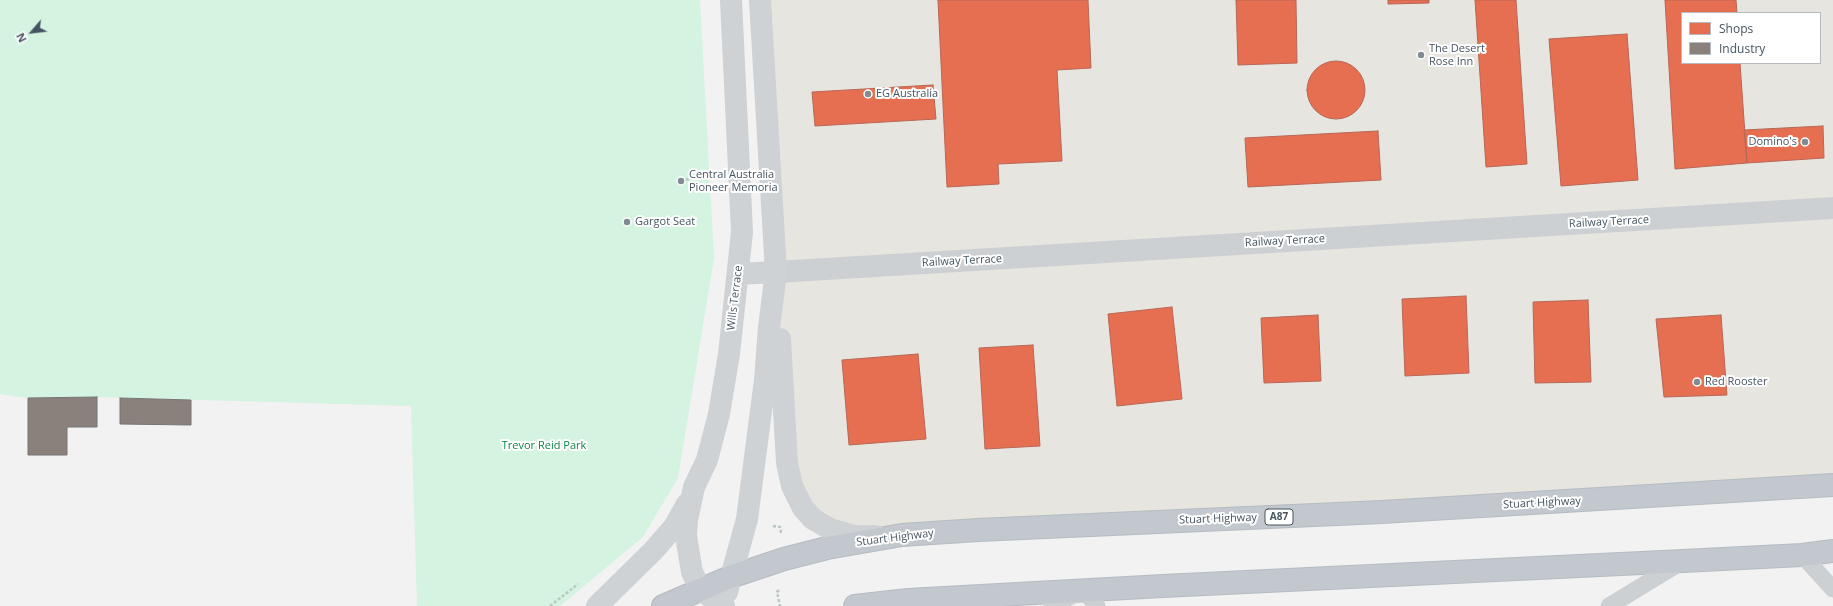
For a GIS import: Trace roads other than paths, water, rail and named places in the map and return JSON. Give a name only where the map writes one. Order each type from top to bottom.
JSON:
[{"type":"highway","name":"Stuart Highway","points":[[662,606],[700,588],[784,559],[828,548],[902,535],[986,529],[1382,512],[1833,485]]},
{"type":"highway","points":[[855,606],[908,600],[1083,590],[1802,555],[1833,551]]},
{"type":"main road","name":"Wills Terrace","points":[[700,588],[692,572],[686,536],[687,520],[694,487],[707,460],[719,414],[729,354],[742,232],[731,0]]},
{"type":"main road","points":[[760,0],[787,463],[792,486],[803,508],[813,519],[830,529],[854,536],[902,535]]},
{"type":"main road","name":"Railway Terrace","points":[[738,274],[776,272]]},
{"type":"main road","points":[[700,588],[722,605],[748,519],[765,380],[769,328],[776,272]]},
{"type":"main road","points":[[597,606],[653,551],[674,527],[686,507],[694,487]]},
{"type":"street","name":"Railway Terrace","points":[[776,272],[1833,208]]},
{"type":"lane","points":[[1802,555],[1833,589]]},
{"type":"lane","points":[[1609,606],[1683,561]]},
{"type":"lane","points":[[1052,606],[1083,590],[1097,606]]},
{"type":"place","name":"The Desert Rose Inn","points":[[1421,55]]},
{"type":"place","name":"EG Australia","points":[[868,94]]},
{"type":"place","name":"Domino's","points":[[1805,142]]},
{"type":"place","name":"Central Australia Pioneer Memoria","points":[[681,181]]},
{"type":"place","name":"Gargot Seat","points":[[627,222]]},
{"type":"place","name":"Red Rooster","points":[[1697,382]]},
{"type":"park label","name":"Trevor Reid Park","points":[[544,446]]}]
